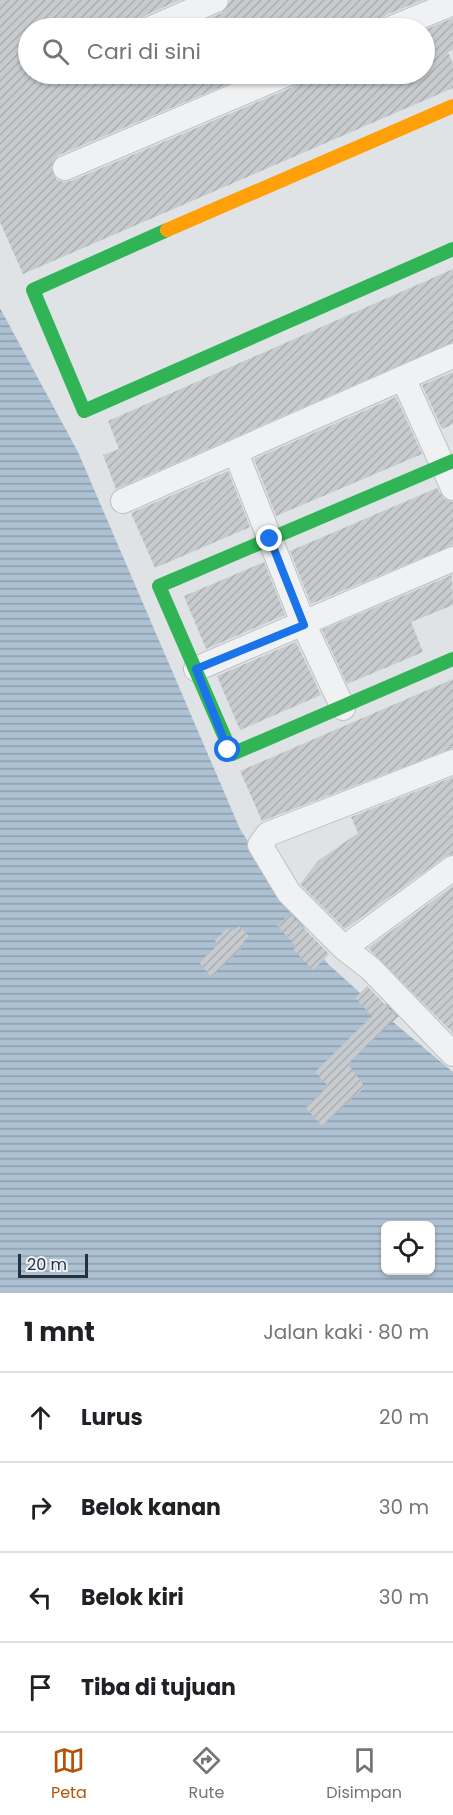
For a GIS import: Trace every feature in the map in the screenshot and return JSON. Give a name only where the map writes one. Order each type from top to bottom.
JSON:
[{"type":"street","points":[[175,18],[216,0]]},
{"type":"street","points":[[416,18],[453,3]]},
{"type":"street","points":[[65,168],[262,84]]},
{"type":"street","points":[[453,106],[40,285],[33,290],[33,295],[84,411],[453,249]]},
{"type":"street","points":[[123,501],[453,356]]},
{"type":"street","points":[[403,378],[448,463],[453,488]]},
{"type":"street","points":[[236,453],[304,625],[344,708]]},
{"type":"street","points":[[448,463],[159,586],[196,669],[228,750],[232,754],[344,708],[453,659]]},
{"type":"street","points":[[196,669],[304,625],[453,559]]},
{"type":"street","points":[[453,762],[268,834],[262,840],[261,850],[284,884],[344,948],[371,969],[453,1054]]},
{"type":"street","points":[[344,948],[453,868]]},
{"type":"water","points":[[0,308],[78,452],[240,829],[327,963],[379,1010],[393,997],[405,1009],[393,1022],[453,1072],[453,1293],[0,1293]]},
{"type":"building","points":[[0,0],[180,0],[142,18],[18,18],[18,84],[228,84],[59,155],[51,167],[56,179],[63,182],[71,181],[297,84],[435,84],[435,25],[453,18],[453,50],[448,52],[453,64],[453,88],[23,274],[0,222]]},
{"type":"building","points":[[231,0],[423,0],[382,18],[210,18],[222,13]]},
{"type":"building","points":[[453,269],[453,342],[116,489],[103,455],[119,449],[108,421]]},
{"type":"building","points":[[453,372],[453,424],[442,429],[422,385]]},
{"type":"building","points":[[396,397],[422,454],[276,516],[254,459]]},
{"type":"building","points":[[228,471],[250,527],[155,568],[131,513]]},
{"type":"building","points":[[437,488],[444,499],[453,502],[453,545],[311,604],[290,551]]},
{"type":"building","points":[[264,562],[285,615],[206,649],[184,596]]},
{"type":"building","points":[[452,575],[453,605],[411,622],[423,652],[347,684],[322,630]]},
{"type":"building","points":[[296,642],[321,695],[240,730],[217,676]]},
{"type":"building","points":[[453,679],[453,748],[262,821],[240,771]]},
{"type":"building","points":[[453,777],[453,854],[445,857],[345,929],[300,884],[318,861],[358,833],[351,817]]},
{"type":"building","points":[[453,886],[453,1033],[368,948]]},
{"type":"building","points":[[290,914],[329,954],[313,970],[293,949],[296,946],[277,926]]},
{"type":"building","points":[[239,926],[249,936],[243,942],[244,946],[211,977],[199,962],[218,945],[215,941],[226,929],[235,930]]},
{"type":"building","points":[[367,986],[397,1017],[348,1064],[365,1087],[322,1126],[305,1107],[328,1086],[315,1072],[372,1016],[355,998]]},
{"type":"traffic: fast","points":[[167,230],[33,290],[84,411],[453,249]]},
{"type":"traffic: fast","points":[[453,461],[159,586],[232,754],[453,659]]},
{"type":"traffic: slow","points":[[167,230],[453,106]]},
{"type":"route","points":[[228,750],[196,669],[304,625],[270,539]]}]
